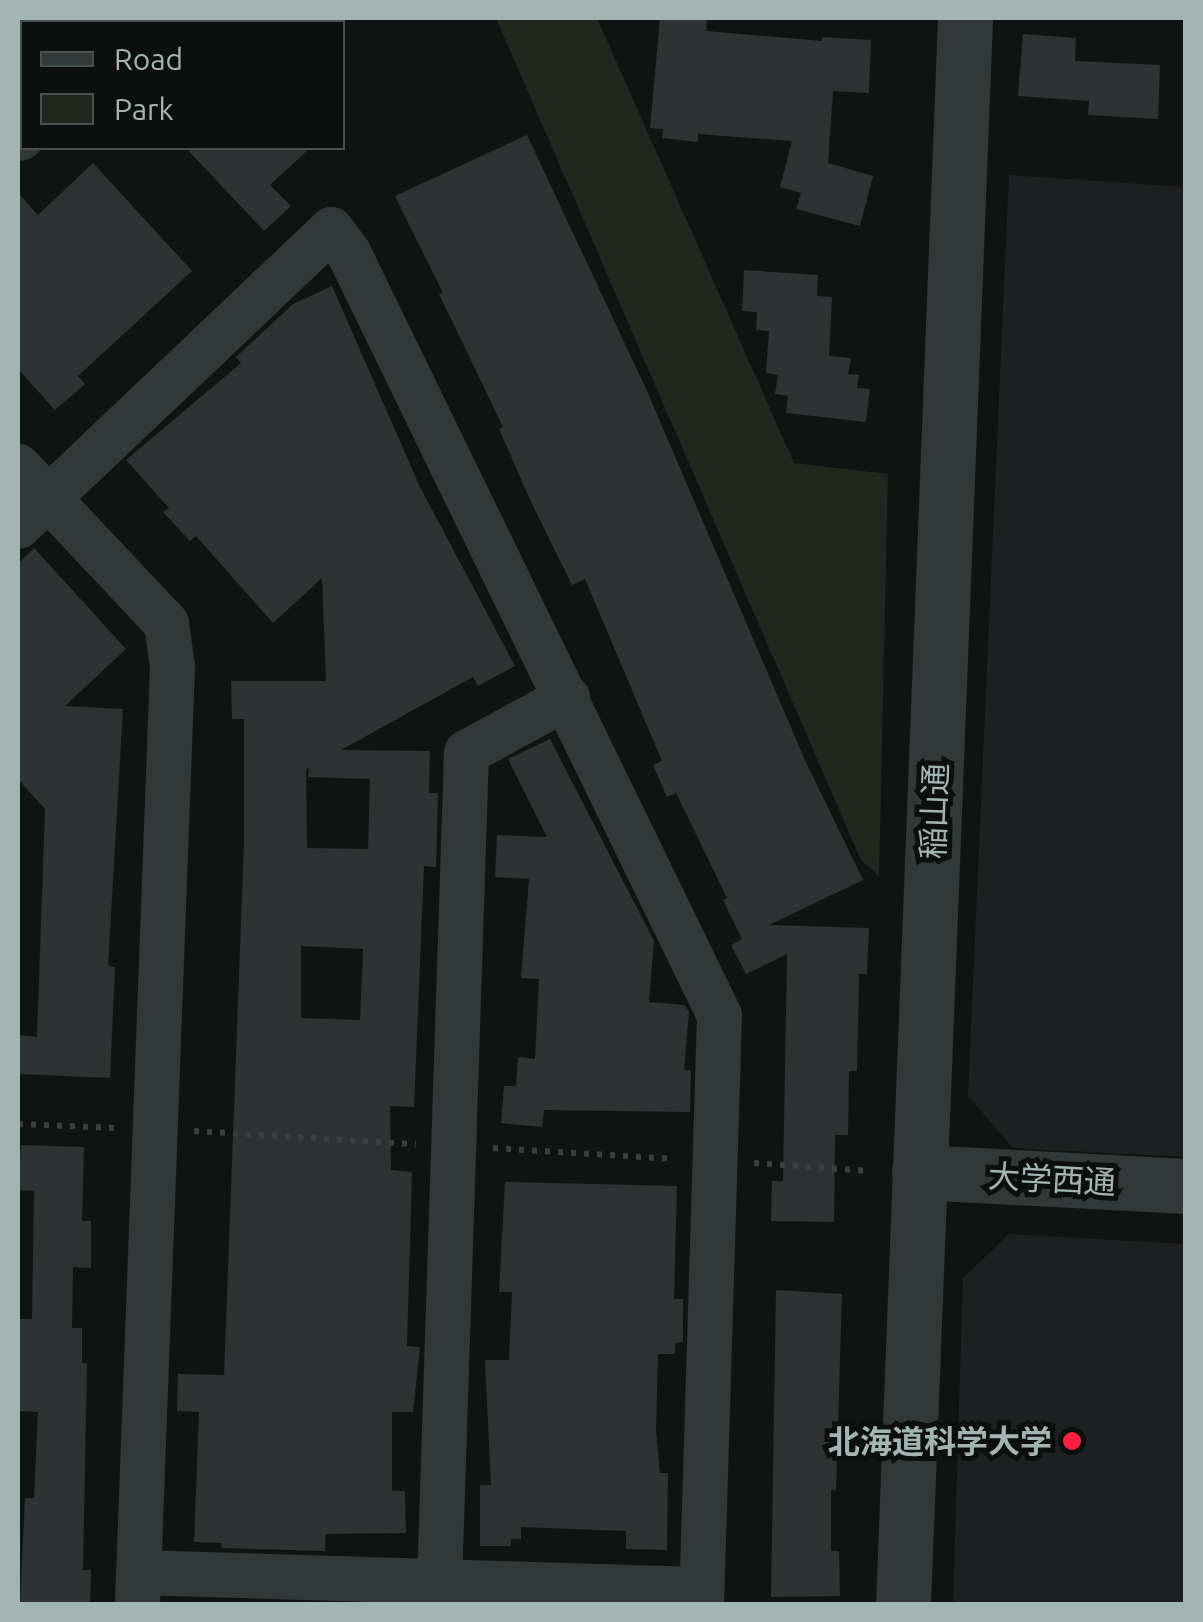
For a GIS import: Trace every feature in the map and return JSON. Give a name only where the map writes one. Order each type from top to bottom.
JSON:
[{"type":"street","name":"稲山通","points":[[903,1604],[894,1171],[965,18]]},
{"type":"street","points":[[331,229],[348,252],[719,1015],[701,1597],[439,1582],[137,1588],[172,666],[166,623],[27,496],[331,229]]},
{"type":"street","points":[[439,1582],[466,752],[567,698]]},
{"type":"street","name":"大学西通","points":[[894,1171],[1186,1186]]},
{"type":"path","points":[[18,1124],[686,1159]]},
{"type":"path","points":[[748,1162],[894,1171]]},
{"type":"shaded area","points":[[1009,175],[1185,187],[1185,1157],[1013,1148],[968,1096]]},
{"type":"shaded area","name":"北海道科学大学","points":[[1009,1234],[1185,1244],[1185,1604],[953,1604],[963,1278]]},
{"type":"green space","points":[[496,18],[597,18],[794,463],[888,474],[879,876],[861,860]]},
{"type":"building","points":[[660,18],[707,18],[706,31],[822,41],[822,37],[871,40],[869,93],[833,91],[828,163],[873,176],[860,226],[796,209],[801,193],[780,187],[792,141],[698,134],[698,142],[662,138],[663,129],[650,128]]},
{"type":"building","points":[[1023,34],[1076,38],[1075,61],[1160,65],[1158,119],[1088,115],[1089,101],[1018,96]]},
{"type":"building","points":[[527,135],[647,391],[804,758],[863,880],[769,925],[869,928],[867,974],[859,974],[857,1071],[849,1071],[848,1135],[835,1135],[834,1222],[771,1221],[772,1181],[783,1181],[787,954],[746,974],[731,945],[742,939],[723,900],[727,898],[676,793],[667,797],[653,765],[662,761],[585,579],[572,585],[439,294],[443,293],[395,196]]},
{"type":"building","points":[[188,150],[308,150],[270,185],[291,206],[264,231]]},
{"type":"building","points":[[93,163],[192,271],[78,376],[85,384],[55,410],[18,369],[18,193],[38,215]]},
{"type":"building","points":[[744,270],[818,275],[817,296],[832,297],[829,356],[851,358],[848,374],[859,375],[857,388],[870,389],[866,422],[786,413],[788,396],[775,394],[778,375],[766,373],[769,331],[756,330],[757,312],[742,311]]},
{"type":"building","points":[[332,286],[420,487],[515,666],[478,686],[473,677],[341,750],[430,751],[429,793],[438,793],[436,867],[424,866],[414,1107],[390,1106],[391,1170],[412,1172],[407,1346],[420,1347],[413,1412],[392,1412],[392,1491],[405,1491],[406,1533],[326,1534],[325,1551],[221,1548],[222,1543],[194,1542],[199,1412],[177,1411],[178,1374],[224,1375],[244,843],[244,719],[232,719],[231,681],[326,681],[322,578],[273,623],[196,536],[190,541],[163,512],[169,508],[126,460],[241,363],[236,357],[293,304]],"holes":[[[309,768],[308,777],[370,779],[368,849],[307,848],[306,769]],[[301,946],[363,949],[360,1020],[301,1018]]]},
{"type":"building","points":[[34,548],[126,649],[65,706],[123,709],[108,966],[115,967],[110,1078],[18,1074],[18,1035],[37,1037],[45,809],[18,779],[18,564]]},
{"type":"building","points":[[550,739],[654,941],[649,1002],[685,1005],[689,1012],[684,1070],[691,1070],[690,1112],[544,1110],[542,1127],[501,1123],[504,1086],[516,1086],[518,1057],[535,1059],[539,979],[521,978],[529,879],[495,877],[497,835],[547,837],[508,759]]},
{"type":"building","points":[[21,1145],[84,1147],[82,1221],[91,1221],[91,1268],[73,1267],[72,1328],[82,1328],[82,1363],[87,1364],[83,1570],[91,1570],[90,1604],[20,1604],[25,1498],[34,1498],[38,1412],[18,1411],[18,1319],[32,1319],[34,1191],[18,1190]]},
{"type":"building","points":[[505,1182],[677,1186],[674,1299],[683,1299],[683,1342],[675,1343],[675,1354],[658,1354],[656,1431],[660,1473],[668,1473],[667,1550],[626,1549],[626,1531],[521,1527],[521,1539],[511,1539],[511,1546],[480,1546],[480,1485],[491,1485],[485,1360],[509,1360],[512,1292],[499,1292]]},
{"type":"building","points":[[776,1290],[842,1294],[836,1490],[831,1490],[831,1551],[839,1551],[840,1596],[771,1597]]},
{"type":"place","name":"北海道科学大学","points":[[1072,1441]]}]
